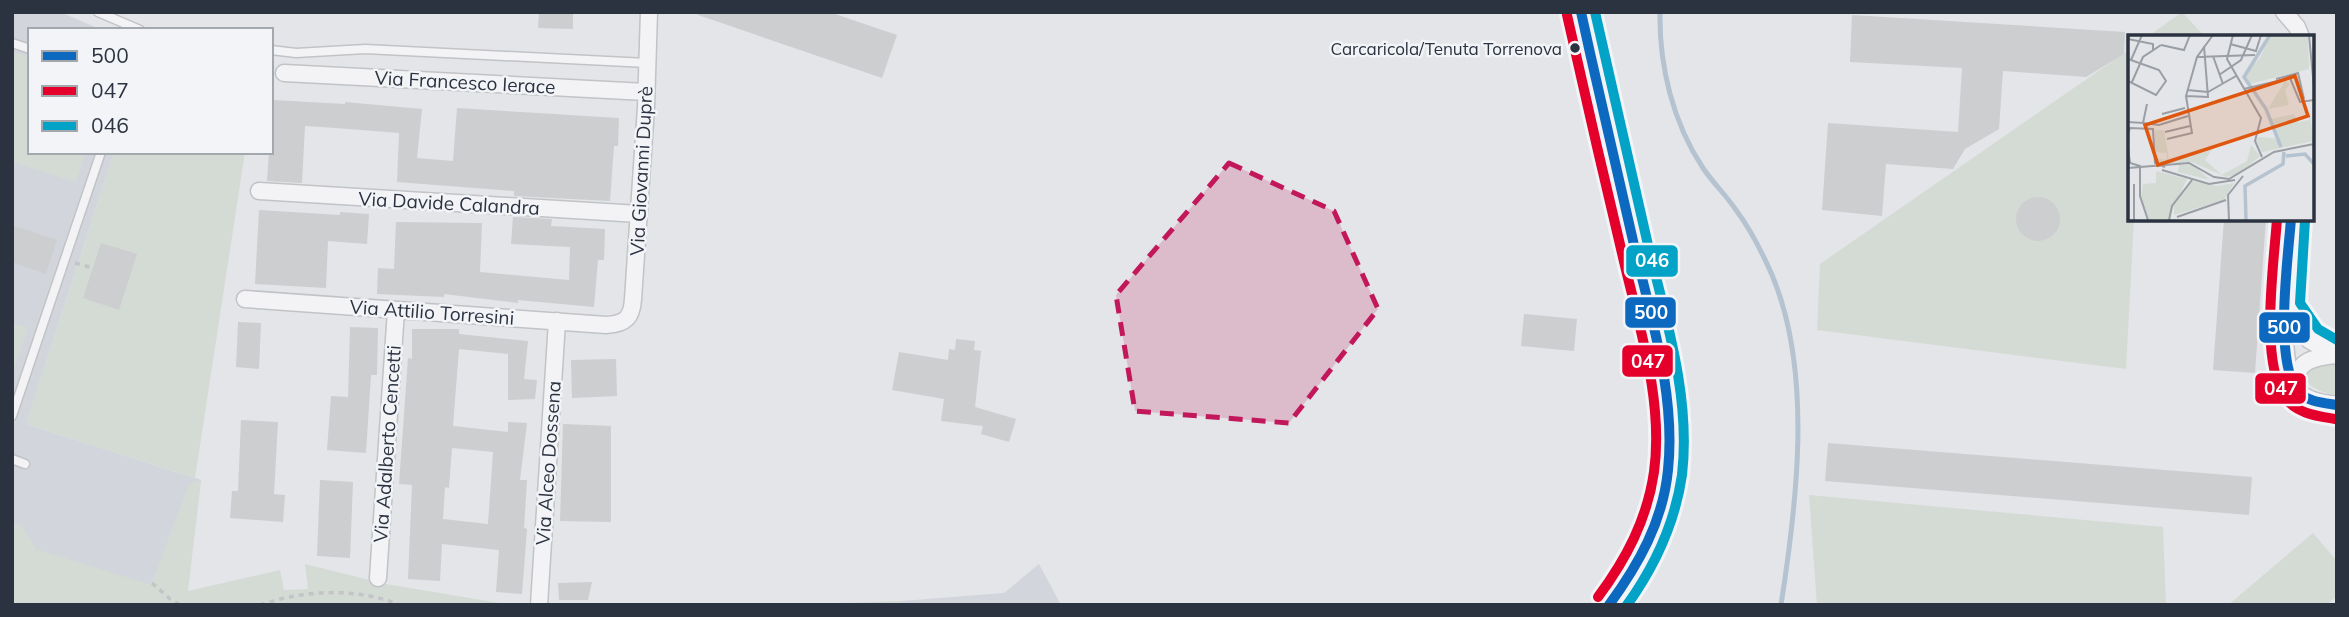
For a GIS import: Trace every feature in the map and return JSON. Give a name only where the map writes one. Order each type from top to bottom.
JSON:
[{"type":"street","name":"Via Giovanni Duprè","points":[[620,323],[630,316],[632,309],[649,12]]},
{"type":"street","points":[[1581,12],[1660,359],[1668,419],[1668,470],[1657,522],[1636,568],[1609,605]]},
{"type":"street","points":[[2284,12],[2300,35]]},
{"type":"street","name":"Via Francesco Ierace","points":[[284,73],[646,92]]},
{"type":"street","name":"Via Davide Calandra","points":[[259,191],[639,214]]},
{"type":"street","points":[[2291,220],[2286,360],[2295,388],[2306,396],[2337,405]]},
{"type":"street","name":"Via Attilio Torresini","points":[[245,299],[606,325],[620,323]]},
{"type":"street","points":[[2286,306],[2303,334],[2316,346],[2335,356]]},
{"type":"street","name":"Via Adalberto Cencetti","points":[[378,578],[396,310]]},
{"type":"street","name":"Via Alceo Dossena","points":[[539,605],[558,321]]},
{"type":"street","points":[[2293,382],[2298,369],[2305,361],[2335,356]]},
{"type":"lane","points":[[98,12],[135,28]]},
{"type":"lane","points":[[273,50],[296,53],[365,49],[647,63]]},
{"type":"lane","points":[[12,416],[100,154]]},
{"type":"lane","points":[[12,459],[25,464]]},
{"type":"path","points":[[66,260],[93,268]]},
{"type":"path","points":[[152,583],[180,605]]},
{"type":"path","points":[[260,605],[302,595],[344,593],[373,596],[400,605]]},
{"type":"highlighted area","points":[[1229,163],[1334,211],[1378,309],[1289,423],[1135,411],[1116,295]]},
{"type":"shaded area","points":[[12,12],[60,12],[97,28],[28,28],[28,154],[113,154],[26,424],[201,480],[187,591],[19,605],[12,601]]},
{"type":"shaded area","points":[[2182,12],[2203,35],[2150,35]]},
{"type":"shaded area","points":[[2128,50],[2128,220],[2134,220],[2126,369],[1817,330],[1820,264]]},
{"type":"shaded area","points":[[12,52],[28,56],[28,154],[85,154],[76,182],[12,162]]},
{"type":"shaded area","points":[[113,154],[245,154],[195,478],[26,424]]},
{"type":"shaded area","points":[[12,323],[28,328],[12,373]]},
{"type":"shaded area","points":[[2316,362],[2337,363],[2337,395],[2320,390],[2307,381],[2304,369]]},
{"type":"shaded area","points":[[201,480],[188,591],[280,570],[284,590],[308,589],[305,564],[386,584],[511,605],[19,605],[12,601],[12,523],[21,525],[36,549],[148,584],[152,582],[189,484]]},
{"type":"shaded area","points":[[1809,495],[2163,527],[2166,605],[1817,605]]},
{"type":"shaded area","points":[[2313,533],[2337,561],[2337,596],[2326,605],[2228,605]]},
{"type":"shaded area","points":[[1039,564],[1061,605],[903,605],[902,601],[1004,593]]},
{"type":"shaded area","points":[[902,601],[903,605],[783,605]]},
{"type":"building","points":[[539,12],[573,12],[573,29],[538,28]]},
{"type":"building","points":[[699,12],[829,12],[897,35],[882,78],[698,15]]},
{"type":"building","points":[[1852,15],[2125,32],[2124,54],[2086,77],[2003,71],[1999,129],[1965,149],[1953,169],[1886,164],[1882,216],[1822,210],[1828,123],[1958,132],[1962,68],[1850,62]]},
{"type":"building","points":[[274,100],[345,102],[422,109],[417,158],[453,161],[457,108],[619,118],[610,201],[514,196],[514,191],[397,182],[399,133],[305,126],[302,183],[267,181],[269,154],[273,154]]},
{"type":"building","points":[[2038,197],[2053,204],[2060,219],[2053,234],[2038,241],[2023,234],[2016,219],[2023,204]]},
{"type":"building","points":[[259,210],[369,214],[367,244],[328,241],[326,288],[255,284]]},
{"type":"building","points":[[513,217],[552,219],[551,226],[605,229],[604,260],[598,260],[594,307],[518,300],[518,303],[444,294],[444,297],[377,294],[378,268],[394,269],[396,222],[482,223],[480,272],[569,280],[570,247],[511,244]]},
{"type":"building","points":[[2224,220],[2266,220],[2255,373],[2213,370]]},
{"type":"building","points":[[12,225],[57,240],[46,274],[12,262]]},
{"type":"building","points":[[101,243],[137,254],[119,310],[83,298]]},
{"type":"building","points":[[1524,314],[1577,319],[1574,351],[1521,346]]},
{"type":"building","points":[[238,322],[261,323],[259,369],[236,367]]},
{"type":"building","points":[[350,327],[378,328],[377,375],[371,375],[366,453],[327,450],[331,396],[348,397]]},
{"type":"building","points":[[412,329],[459,329],[459,334],[528,341],[524,379],[537,380],[535,399],[508,400],[508,354],[459,349],[453,426],[508,432],[508,422],[527,423],[520,480],[527,480],[524,528],[527,529],[522,594],[496,592],[499,550],[442,544],[440,581],[408,579],[412,485],[399,484],[408,358],[412,359]],"holes":[[[452,448],[493,452],[488,524],[443,519]]]},
{"type":"building","points":[[956,339],[975,341],[974,350],[981,351],[975,407],[1016,419],[1009,442],[981,434],[983,426],[941,421],[944,399],[892,390],[899,352],[948,360],[949,349],[955,350]]},
{"type":"building","points":[[616,359],[617,396],[572,398],[571,360]]},
{"type":"building","points":[[241,420],[278,422],[274,494],[285,495],[283,522],[230,518],[232,491],[238,491]]},
{"type":"building","points":[[563,424],[611,426],[611,522],[560,521]]},
{"type":"building","points":[[1828,443],[2252,477],[2249,515],[1825,481]]},
{"type":"building","points":[[320,480],[353,482],[350,558],[317,556]]},
{"type":"building","points":[[592,582],[588,600],[559,600],[558,583]]},
{"type":"waterway","points":[[1660,12],[1665,73],[1683,132],[1703,168],[1751,233],[1772,275],[1785,313],[1793,353],[1798,438],[1792,524],[1781,605]]},
{"type":"transit line","name":"500","points":[[1581,12],[1654,328],[1665,385],[1670,442],[1665,489],[1655,524],[1640,558],[1609,605]]},
{"type":"transit line","name":"046","points":[[1595,12],[1669,330],[1683,417],[1682,475],[1669,527],[1655,559],[1627,605]]},
{"type":"transit line","name":"047","points":[[1567,15],[1642,334],[1655,417],[1654,472],[1641,523],[1618,568],[1598,597]]},
{"type":"transit line","name":"047","points":[[2277,220],[2270,338],[2278,383],[2286,399],[2296,408],[2309,414],[2335,419]]},
{"type":"transit line","name":"500","points":[[2291,220],[2284,308],[2286,355],[2290,375],[2297,390],[2305,397],[2337,405]]},
{"type":"transit line","name":"046","points":[[2305,220],[2300,303],[2318,329],[2337,340]]},
{"type":"place","name":"Carcaricola/Tenuta Torrenova","points":[[1575,48]]}]
